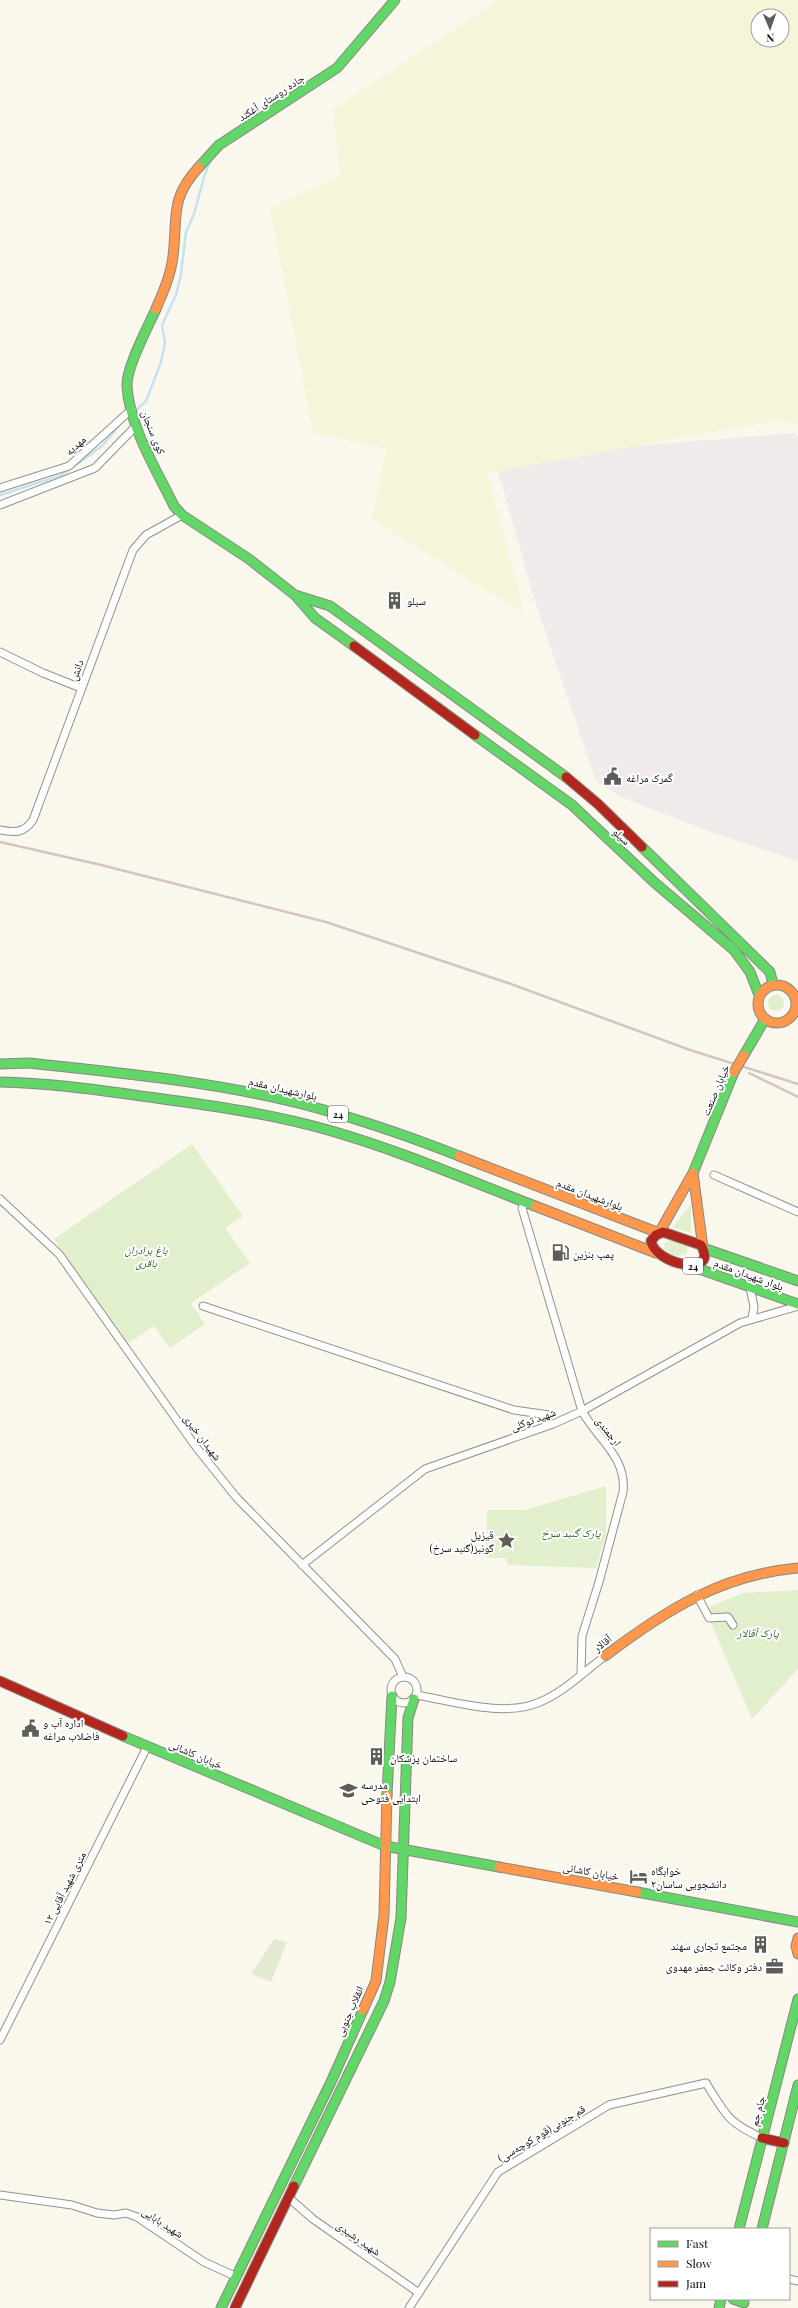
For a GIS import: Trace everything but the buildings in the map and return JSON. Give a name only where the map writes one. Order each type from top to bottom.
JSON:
[{"type":"street","name":"جاده روستای آغکند","points":[[174,222],[175,210],[181,191],[194,172],[219,145],[337,68],[395,0]]},
{"type":"street","name":"کوی سنجان","points":[[174,222],[173,256],[166,285],[130,370],[127,393],[136,426],[174,506],[182,515],[249,559],[295,595]]},
{"type":"street","name":"مهدیه","points":[[0,488],[69,466],[132,411]]},
{"type":"street","points":[[0,505],[95,468],[136,426]]},
{"type":"street","name":"دانش","points":[[0,830],[20,832],[28,827],[33,820],[133,550],[146,535],[182,515]]},
{"type":"street","name":"سیلو","points":[[295,595],[330,606],[563,775],[598,804],[770,972],[773,984]]},
{"type":"street","name":"سیلو","points":[[295,595],[315,618],[549,786],[583,814],[655,883],[734,950],[750,972],[759,995]]},
{"type":"street","points":[[0,652],[43,673],[81,688]]},
{"type":"street","points":[[583,814],[598,804]]},
{"type":"street","points":[[710,929],[716,920]]},
{"type":"street","points":[[773,984],[785,986],[796,996],[795,1009],[788,1020],[775,1023],[765,1019],[757,1007],[759,995],[767,986],[773,984]]},
{"type":"street","name":"خیابان صنعت","points":[[656,1253],[651,1244],[653,1237],[660,1233],[693,1173],[734,1072],[765,1019]]},
{"type":"street","name":"بلوارشهیدان مقدم","points":[[0,1064],[29,1063],[81,1069],[237,1090],[298,1103],[394,1131],[660,1233]]},
{"type":"street","name":"24","points":[[0,1082],[38,1083],[91,1089],[243,1110],[328,1130],[389,1150],[691,1266],[698,1265],[704,1260],[705,1253],[703,1248],[697,1243],[668,1233],[660,1233]]},
{"type":"street","name":"خیابان صنعت","points":[[693,1173],[703,1248]]},
{"type":"street","points":[[714,1175],[798,1212]]},
{"type":"street","name":"شهیدان خیری","points":[[0,1199],[59,1254],[198,1451],[236,1497],[395,1659],[403,1677]]},
{"type":"street","name":"ارجمندی","points":[[525,1203],[522,1208],[582,1411],[591,1427],[607,1445],[620,1464],[625,1478],[623,1492],[599,1582],[582,1636],[581,1674]]},
{"type":"street","name":"بلوار شهیدان مقدم","points":[[703,1248],[798,1281]]},
{"type":"street","name":"بلوار شهیدان مقدم","points":[[691,1266],[798,1305]]},
{"type":"street","points":[[750,1287],[754,1307],[752,1318]]},
{"type":"street","name":"شهید توکلی","points":[[302,1565],[425,1469],[553,1424],[582,1411],[740,1323],[752,1318],[798,1305]]},
{"type":"street","points":[[203,1306],[514,1410],[549,1415]]},
{"type":"street","name":"آقالار","points":[[415,1697],[477,1707],[520,1707],[539,1703],[553,1695],[638,1630],[697,1595],[736,1578],[777,1568],[798,1568]]},
{"type":"street","points":[[697,1595],[709,1618],[728,1617],[733,1626]]},
{"type":"street","points":[[235,2308],[384,2001],[391,1975],[401,1918],[408,1718],[415,1697],[415,1682],[403,1677],[392,1684],[392,1696],[402,1704],[415,1697]]},
{"type":"street","name":"خیابان کاشانی","points":[[0,1681],[148,1746],[385,1846],[798,1922]]},
{"type":"street","name":"انقلاب جنوبی","points":[[221,2308],[321,2102],[376,1981],[384,1915],[385,1846],[392,1696]]},
{"type":"street","name":"۱۲ متری شهید آقایی","points":[[0,2040],[148,1746]]},
{"type":"street","points":[[384,1915],[394,1912],[401,1918]]},
{"type":"street","points":[[798,1938],[796,1946],[798,1954]]},
{"type":"street","name":"جام جم","points":[[739,2228],[798,1999]]},
{"type":"street","name":"قم جنوبی(قوم کوچه‌سی)","points":[[409,2308],[498,2172],[609,2106],[706,2083],[726,2116],[738,2126],[762,2138]]},
{"type":"street","points":[[762,2228],[798,2085]]},
{"type":"street","points":[[321,2102],[332,2108]]},
{"type":"street","points":[[762,2138],[784,2143]]},
{"type":"street","name":"شهید بابایی","points":[[0,2195],[72,2204],[97,2213],[114,2215],[126,2213],[137,2217],[204,2262],[237,2277]]},
{"type":"street","name":"شهید رشیدی","points":[[289,2198],[313,2219],[419,2293]]},
{"type":"shaded area","points":[[499,0],[798,0],[798,424],[781,420],[488,473],[524,614],[371,519],[387,449],[313,433],[270,208],[340,176],[333,109]]},
{"type":"shaded area","points":[[795,433],[798,437],[798,861],[708,831],[621,797],[596,781],[536,605],[498,471],[583,450]]},
{"type":"green space","points":[[776,995],[783,1000],[784,1003],[779,1010],[776,1011],[769,1006],[768,1003],[773,996]]},
{"type":"green space","name":"باغ برادران باقری","points":[[192,1144],[243,1216],[225,1228],[250,1263],[191,1303],[205,1324],[170,1348],[154,1326],[127,1344],[54,1239]]},
{"type":"green space","points":[[691,1204],[691,1233],[673,1227]]},
{"type":"green space","points":[[672,1240],[687,1246],[687,1252],[678,1256],[666,1250],[664,1248],[665,1243]]},
{"type":"green space","name":"پارک گنبد سرخ","points":[[606,1486],[606,1535],[596,1568],[508,1565],[506,1558],[487,1558],[487,1510],[525,1510]]},
{"type":"green space","name":"پارک آقالار","points":[[798,1590],[798,1669],[752,1719],[709,1618],[700,1611],[742,1593]]},
{"type":"green space","points":[[274,1939],[287,1942],[271,1982],[251,1974]]},
{"type":"waterway","points":[[135,411],[146,401],[161,362],[165,343],[162,325],[176,295],[181,274],[186,232],[194,214],[204,177],[210,162]]},
{"type":"waterway","points":[[0,495],[62,475],[102,446],[123,421]]},
{"type":"railway","points":[[0,842],[97,864],[326,922],[508,983],[690,1050],[798,1084]]},
{"type":"railway","points":[[749,1073],[798,1097]]},
{"type":"traffic: fast","points":[[199,167],[219,145],[337,68],[395,0]]},
{"type":"traffic: fast","points":[[156,309],[134,358],[130,369],[127,386],[129,401],[138,432],[174,506],[182,515],[249,559],[295,595],[315,618],[354,646]]},
{"type":"traffic: fast","points":[[295,595],[330,606],[566,777]]},
{"type":"traffic: fast","points":[[475,735],[572,805],[655,883],[734,950],[750,972],[759,995]]},
{"type":"traffic: fast","points":[[642,847],[770,972],[773,984]]},
{"type":"traffic: fast","points":[[744,1055],[765,1019]]},
{"type":"traffic: fast","points":[[0,1064],[29,1063],[130,1074],[198,1083],[265,1095],[319,1108],[359,1120],[459,1156]]},
{"type":"traffic: fast","points":[[693,1173],[734,1072]]},
{"type":"traffic: fast","points":[[0,1082],[98,1090],[221,1107],[286,1119],[328,1130],[381,1147],[535,1206]]},
{"type":"traffic: fast","points":[[703,1248],[798,1281]]},
{"type":"traffic: fast","points":[[691,1266],[798,1304]]},
{"type":"traffic: fast","points":[[387,1795],[392,1696]]},
{"type":"traffic: fast","points":[[294,2186],[384,2001],[390,1982],[401,1918],[408,1718],[414,1699]]},
{"type":"traffic: fast","points":[[123,1736],[385,1846],[499,1867]]},
{"type":"traffic: fast","points":[[637,1892],[798,1922]]},
{"type":"traffic: fast","points":[[739,2228],[798,1999]]},
{"type":"traffic: fast","points":[[221,2308],[331,2082],[363,2010]]},
{"type":"traffic: fast","points":[[762,2228],[798,2085]]},
{"type":"traffic: fast","points":[[719,2308],[721,2300]]},
{"type":"traffic: fast","points":[[736,2300],[744,2303]]},
{"type":"traffic: slow","points":[[156,309],[172,263],[179,199],[189,178],[199,167]]},
{"type":"traffic: slow","points":[[773,985],[781,985],[791,990],[795,997],[796,1004],[795,1011],[791,1018],[781,1023],[773,1023],[763,1018],[761,1015],[758,1008],[758,1000],[763,990],[766,988],[773,985]]},
{"type":"traffic: slow","points":[[734,1072],[744,1055]]},
{"type":"traffic: slow","points":[[459,1156],[659,1233]]},
{"type":"traffic: slow","points":[[659,1233],[693,1173],[703,1248]]},
{"type":"traffic: slow","points":[[535,1206],[656,1253]]},
{"type":"traffic: slow","points":[[605,1656],[650,1624],[696,1597],[744,1578],[798,1568]]},
{"type":"traffic: slow","points":[[363,2010],[376,1981],[384,1915],[387,1795]]},
{"type":"traffic: slow","points":[[499,1867],[637,1892]]},
{"type":"traffic: slow","points":[[798,1938],[796,1946],[798,1954]]},
{"type":"traffic: jam","points":[[354,646],[475,735]]},
{"type":"traffic: jam","points":[[566,777],[598,804],[642,847]]},
{"type":"traffic: jam","points":[[663,1232],[701,1245],[704,1256],[702,1262],[694,1265],[684,1264],[663,1256],[655,1249],[651,1241],[656,1235],[663,1232]]},
{"type":"traffic: jam","points":[[0,1681],[123,1736]]},
{"type":"traffic: jam","points":[[762,2138],[784,2143]]},
{"type":"traffic: jam","points":[[235,2308],[294,2186]]},
{"type":"place","name":"سیلو","points":[[394,600]]},
{"type":"place","name":"گمرک مراغه","points":[[613,777]]},
{"type":"place","name":"پمپ بنزین","points":[[560,1253]]},
{"type":"place","name":"قیزیل گونبز(گنبد سرخ)","points":[[507,1540]]},
{"type":"place","name":"اداره آب و فاضلاب مراغه","points":[[30,1728]]},
{"type":"place","name":"ساختمان پزشکان","points":[[377,1757]]},
{"type":"place","name":"مدرسه ابتدایی فتوحی","points":[[348,1790]]},
{"type":"place","name":"خوابگاه دانشجویی ساسان۲","points":[[638,1876]]},
{"type":"place","name":"مجتمع تجاری سهند","points":[[760,1945]]},
{"type":"place","name":"دفتر وکالت جعفر مهدوی","points":[[775,1966]]}]
